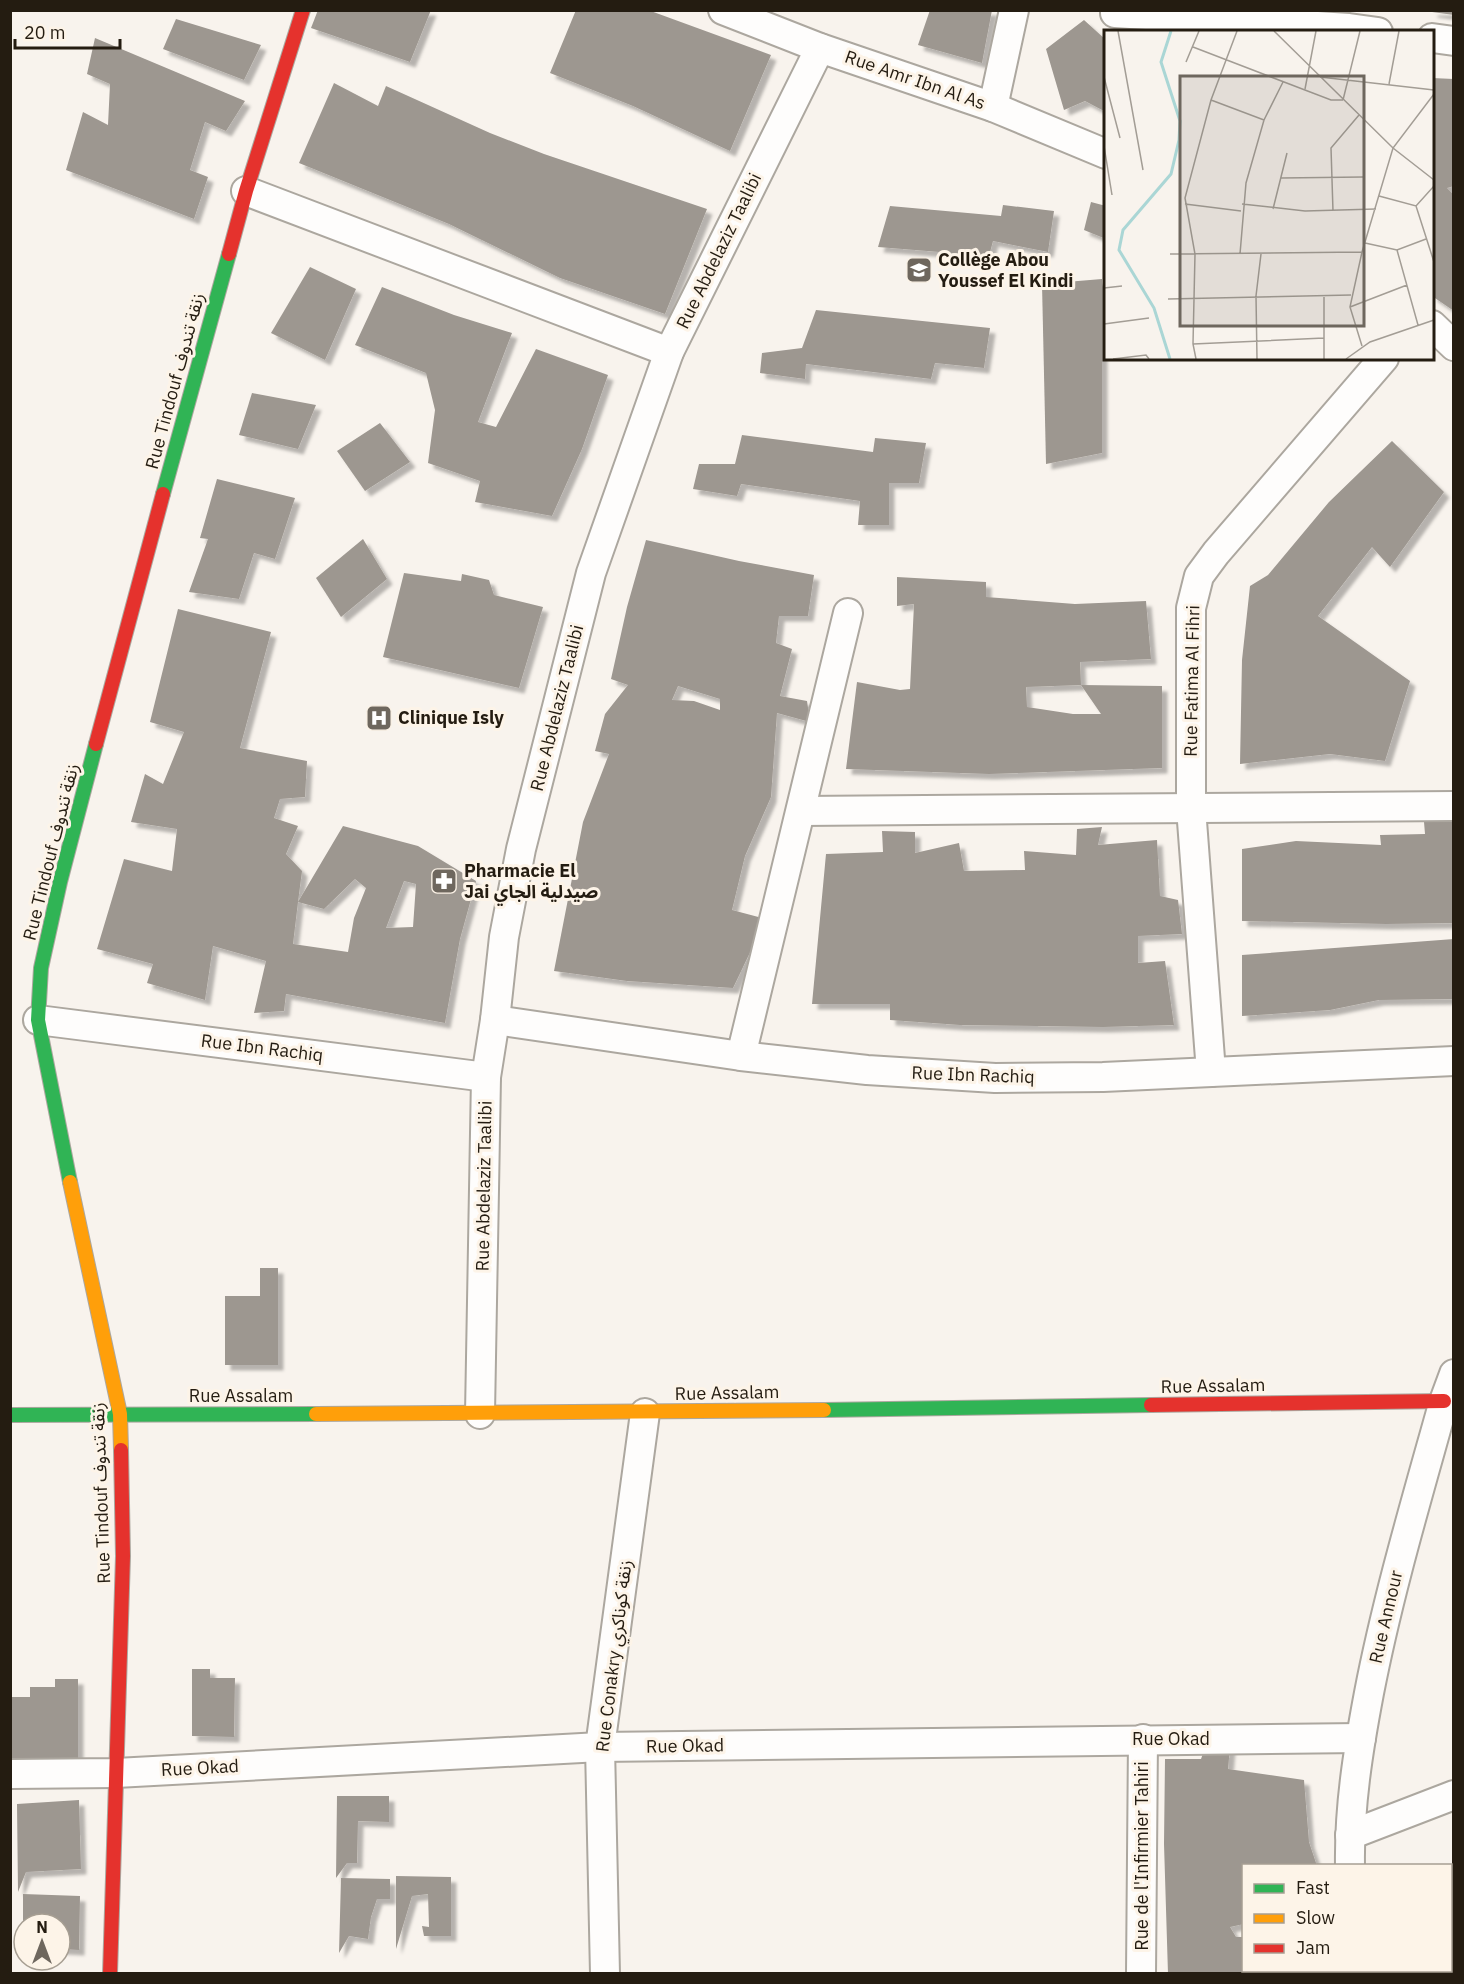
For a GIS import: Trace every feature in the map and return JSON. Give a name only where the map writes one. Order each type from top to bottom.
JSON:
[{"type":"street","name":"Rue Tindouf زنقة تندوف","points":[[110,1974],[123,1556],[120,1414],[87,1265],[38,1020],[41,968],[60,882],[153,531],[246,191],[303,10]]},
{"type":"street","name":"Rue Amr Ibn Al As","points":[[723,10],[820,48],[993,107],[1104,153]]},
{"type":"street","points":[[993,107],[1014,10]]},
{"type":"street","points":[[1120,18],[1350,23],[1372,30]]},
{"type":"street","points":[[1434,38],[1454,41]]},
{"type":"street","name":"Rue Abdelaziz Taalibi","points":[[480,1414],[486,1077],[504,937],[521,849],[591,573],[669,352],[820,48]]},
{"type":"street","points":[[246,191],[669,352]]},
{"type":"street","points":[[1434,327],[1454,346]]},
{"type":"street","name":"Rue Fatima Al Fihri","points":[[1211,1072],[1191,808],[1191,608],[1199,576],[1216,553],[1382,360]]},
{"type":"street","points":[[741,1056],[848,613]]},
{"type":"street","points":[[801,811],[1454,806]]},
{"type":"street","name":"Rue Ibn Rachiq","points":[[38,1020],[486,1077]]},
{"type":"street","name":"Rue Ibn Rachiq","points":[[495,1020],[741,1056],[867,1070],[995,1078],[1103,1077],[1454,1061]]},
{"type":"street","name":"Rue Annour","points":[[1350,1864],[1352,1802],[1378,1648],[1394,1578],[1444,1401],[1454,1374]]},
{"type":"street","name":"Rue Assalam","points":[[10,1415],[645,1413],[1444,1401]]},
{"type":"street","name":"Rue Conakry زنقة كوناكري","points":[[605,1974],[600,1747],[645,1413]]},
{"type":"street","name":"Rue Okad","points":[[10,1774],[116,1773],[600,1747],[1361,1738]]},
{"type":"street","name":"Rue de l'Infirmier Tahiri","points":[[1142,1974],[1143,1739]]},
{"type":"street","points":[[1350,1834],[1454,1795]]},
{"type":"building","points":[[318,10],[431,10],[410,62],[311,28]]},
{"type":"building","points":[[576,10],[648,10],[771,55],[730,151],[633,106],[550,73]]},
{"type":"building","points":[[930,10],[992,10],[982,63],[918,45]]},
{"type":"building","points":[[1432,10],[1454,10],[1454,15],[1432,12]]},
{"type":"building","points":[[176,19],[261,45],[244,80],[163,49]]},
{"type":"building","points":[[1084,20],[1104,38],[1104,111],[1085,101],[1064,110],[1046,49]]},
{"type":"building","points":[[95,38],[245,101],[226,131],[205,122],[190,170],[208,177],[194,219],[66,170],[83,112],[108,125],[110,84],[87,74]]},
{"type":"building","points":[[1434,78],[1454,79],[1454,186],[1447,188],[1454,195],[1454,311],[1434,297]]},
{"type":"building","points":[[334,83],[378,106],[386,86],[490,133],[544,154],[707,209],[665,314],[560,278],[449,224],[299,163]]},
{"type":"building","points":[[1091,202],[1104,205],[1104,238],[1084,230]]},
{"type":"building","points":[[1003,205],[1054,211],[1048,252],[993,241],[989,256],[878,247],[890,206],[1001,216]]},
{"type":"building","points":[[310,267],[356,289],[325,360],[271,333]]},
{"type":"building","points":[[1102,279],[1102,453],[1046,464],[1042,284]]},
{"type":"building","points":[[382,287],[454,315],[512,333],[478,422],[496,427],[536,349],[608,375],[582,449],[552,516],[475,502],[480,481],[428,463],[435,410],[426,373],[355,345]]},
{"type":"building","points":[[816,310],[990,328],[984,368],[935,363],[931,379],[806,364],[805,379],[760,373],[762,353],[802,348]]},
{"type":"building","points":[[252,393],[316,405],[298,449],[239,435]]},
{"type":"building","points":[[380,423],[410,462],[365,491],[337,451]]},
{"type":"building","points":[[742,435],[873,452],[875,438],[926,443],[919,483],[889,483],[889,525],[858,525],[860,501],[741,484],[737,496],[693,489],[699,464],[735,464]]},
{"type":"building","points":[[1392,441],[1444,492],[1390,567],[1372,547],[1318,616],[1410,681],[1385,761],[1330,754],[1240,764],[1242,660],[1250,586],[1268,575],[1329,502]]},
{"type":"building","points":[[217,479],[295,498],[275,559],[254,553],[239,599],[189,592],[208,539],[200,538]]},
{"type":"building","points":[[363,539],[387,579],[341,617],[316,578]]},
{"type":"building","points":[[646,540],[814,575],[808,616],[779,616],[776,643],[792,649],[780,696],[807,701],[810,722],[777,713],[771,797],[745,856],[732,910],[766,919],[733,988],[627,981],[554,971],[583,822],[609,754],[595,751],[605,714],[628,685],[611,679],[627,607]],"holes":[[[678,686],[720,699],[720,710],[694,701],[672,700]]]},
{"type":"building","points":[[404,573],[461,581],[462,574],[489,580],[494,595],[543,607],[519,688],[383,657]]},
{"type":"building","points":[[897,577],[986,582],[986,597],[1075,604],[1146,601],[1151,659],[1080,662],[1081,685],[1162,686],[1162,768],[989,774],[846,769],[857,682],[900,690],[910,689],[914,604],[897,606]],"holes":[[[1081,685],[1101,714],[1073,714],[1027,707],[1026,687]]]},
{"type":"building","points":[[178,609],[271,632],[240,748],[307,761],[305,797],[280,799],[274,818],[298,826],[286,854],[302,871],[298,902],[343,826],[418,846],[476,881],[460,939],[445,1023],[286,994],[284,1011],[254,1013],[266,961],[213,946],[205,1000],[147,983],[153,964],[97,949],[124,859],[172,871],[177,829],[131,822],[145,774],[163,784],[184,732],[150,722]],"holes":[[[355,879],[366,888],[354,918],[348,952],[293,944],[298,902],[324,909]],[[404,881],[416,884],[413,927],[386,928]]]},
{"type":"building","points":[[1424,822],[1454,822],[1454,923],[1242,921],[1242,849],[1296,841],[1381,845],[1380,835],[1425,834]]},
{"type":"building","points":[[1102,827],[1098,845],[1157,840],[1160,896],[1178,900],[1182,934],[1138,936],[1138,963],[1165,961],[1174,1025],[1103,1027],[960,1025],[890,1020],[890,1004],[812,1004],[826,854],[883,852],[882,831],[915,832],[915,853],[959,843],[964,871],[1025,870],[1024,851],[1076,855],[1077,829]]},
{"type":"building","points":[[1454,939],[1454,999],[1379,1000],[1330,1010],[1242,1016],[1242,955]]},
{"type":"building","points":[[260,1268],[278,1268],[278,1365],[225,1365],[225,1296],[260,1296]]},
{"type":"building","points":[[192,1669],[210,1669],[210,1678],[235,1678],[234,1737],[192,1736]]},
{"type":"building","points":[[55,1679],[78,1679],[78,1770],[10,1769],[10,1697],[30,1697],[30,1687],[55,1687]]},
{"type":"building","points":[[1230,1747],[1228,1769],[1304,1780],[1309,1842],[1316,1864],[1242,1864],[1242,1924],[1230,1927],[1236,1937],[1242,1937],[1242,1972],[1350,1972],[1351,1974],[1168,1974],[1164,1844],[1165,1759],[1201,1759],[1205,1748]]},
{"type":"building","points":[[337,1796],[389,1796],[389,1822],[358,1821],[357,1863],[347,1863],[336,1878]]},
{"type":"building","points":[[79,1800],[81,1869],[26,1872],[18,1892],[17,1804]]},
{"type":"building","points":[[396,1876],[451,1877],[451,1936],[424,1936],[422,1926],[429,1927],[428,1894],[412,1896],[396,1949]]},
{"type":"building","points":[[341,1878],[390,1879],[390,1899],[377,1899],[371,1917],[368,1939],[349,1936],[339,1953]]},
{"type":"building","points":[[23,1894],[80,1896],[79,1950],[72,1950],[72,1912],[23,1912]]},
{"type":"traffic: fast","points":[[163,494],[229,254]]},
{"type":"traffic: fast","points":[[70,1182],[38,1020],[41,968],[60,882],[96,744]]},
{"type":"traffic: fast","points":[[824,1410],[1151,1405]]},
{"type":"traffic: fast","points":[[10,1415],[316,1414]]},
{"type":"traffic: slow","points":[[70,1182],[120,1414],[121,1450]]},
{"type":"traffic: slow","points":[[316,1414],[824,1410]]},
{"type":"traffic: jam","points":[[229,254],[246,191],[303,10]]},
{"type":"traffic: jam","points":[[96,744],[163,494]]},
{"type":"traffic: jam","points":[[1151,1405],[1444,1401]]},
{"type":"traffic: jam","points":[[110,1974],[123,1556],[121,1450]]},
{"type":"place","name":"Collège Abou Youssef El Kindi","points":[[919,270]]},
{"type":"place","name":"Clinique Isly","points":[[379,718]]},
{"type":"place","name":"Pharmacie El Jai صيدلية الجاي","points":[[444,881]]}]
